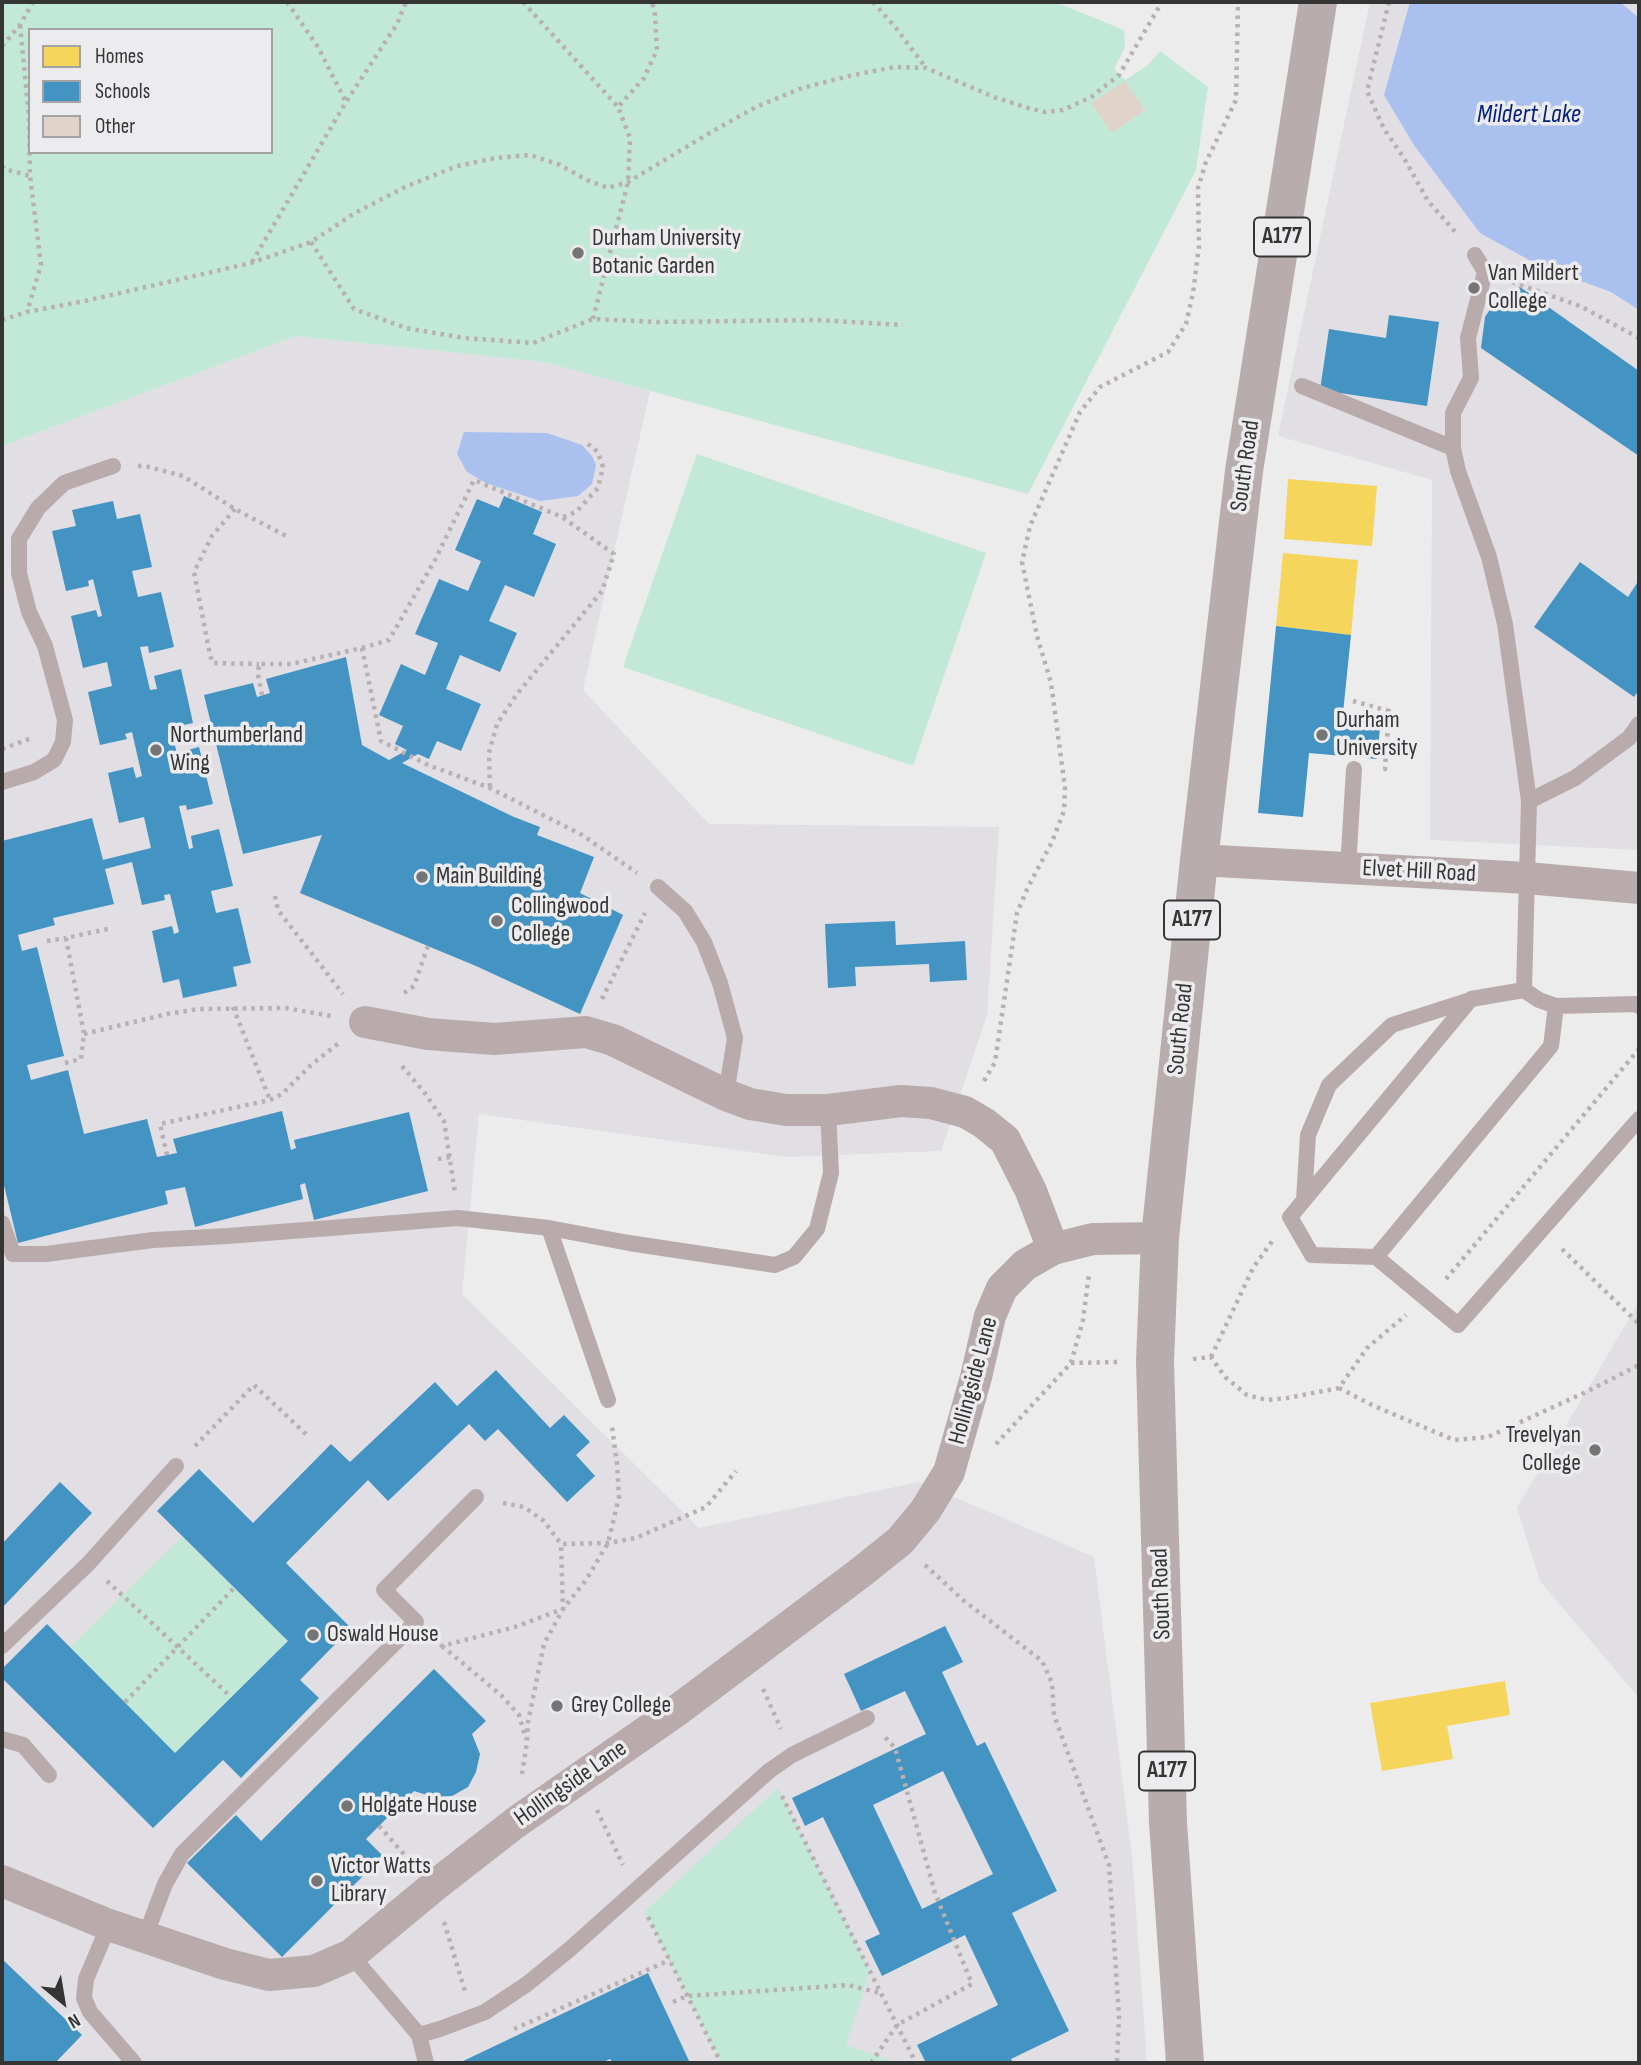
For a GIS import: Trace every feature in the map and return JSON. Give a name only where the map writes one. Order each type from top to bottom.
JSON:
[{"type":"main road","name":"South Road","points":[[1185,2063],[1168,1823],[1155,1361],[1160,1238],[1199,860],[1244,471],[1318,2]]},
{"type":"street","name":"Elvet Hill Road","points":[[1199,860],[1527,878],[1639,888]]},
{"type":"street","points":[[365,1022],[428,1034],[494,1039],[586,1032],[613,1040],[726,1095],[750,1104],[786,1111],[828,1110],[901,1101],[931,1103],[965,1112],[984,1123],[1004,1140],[1031,1191],[1053,1249]]},
{"type":"street","name":"Hollingside Lane","points":[[2,1881],[108,1925],[225,1964],[269,1975],[314,1971],[351,1955],[515,1823],[680,1709],[900,1541],[925,1511],[949,1472],[990,1316],[1002,1288],[1025,1265],[1053,1249],[1093,1239],[1160,1238]]},
{"type":"lane","points":[[1475,255],[1485,272],[1468,338],[1471,378],[1453,413],[1453,448],[1458,471],[1489,557],[1505,624],[1529,801],[1524,990]]},
{"type":"lane","points":[[1302,386],[1453,448]]},
{"type":"lane","points":[[2,782],[34,772],[54,760],[64,742],[65,720],[45,646],[29,612],[19,573],[19,539],[38,509],[64,483],[113,466]]},
{"type":"lane","points":[[1529,801],[1575,778],[1629,738],[1639,724]]},
{"type":"lane","points":[[1348,868],[1354,769]]},
{"type":"lane","points":[[658,887],[685,911],[704,942],[720,983],[735,1038],[726,1095]]},
{"type":"lane","points":[[1304,1200],[1308,1135],[1329,1085],[1392,1025],[1471,999],[1524,990],[1539,1000],[1556,1006],[1639,1006]]},
{"type":"lane","points":[[1471,999],[1290,1217],[1312,1255],[1376,1256],[1458,1325],[1639,1119]]},
{"type":"lane","points":[[1376,1256],[1550,1046],[1556,1006]]},
{"type":"lane","points":[[2,1223],[13,1254],[46,1254],[153,1240],[458,1218],[549,1228],[775,1265],[794,1257],[817,1229],[831,1173],[828,1110]]},
{"type":"lane","points":[[549,1228],[608,1400]]},
{"type":"lane","points":[[2,1646],[88,1564],[176,1466]]},
{"type":"lane","points":[[145,1937],[165,1884],[182,1854],[416,1622],[384,1590],[476,1497]]},
{"type":"lane","points":[[419,2035],[485,2012],[527,1984],[570,1949],[769,1771],[792,1755],[867,1718]]},
{"type":"lane","points":[[2,1739],[23,1745],[49,1775]]},
{"type":"lane","points":[[108,1925],[86,1979],[84,1998],[90,2012],[134,2063]]},
{"type":"lane","points":[[351,1955],[419,2035],[426,2063]]},
{"type":"path","points":[[2,46],[20,25],[33,2]]},
{"type":"path","points":[[287,2],[317,47],[346,102]]},
{"type":"path","points":[[251,263],[346,102],[397,24],[406,2]]},
{"type":"path","points":[[523,2],[618,107],[630,138],[628,182],[593,319]]},
{"type":"path","points":[[618,107],[644,78],[657,50],[652,2]]},
{"type":"path","points":[[873,2],[926,68]]},
{"type":"path","points":[[2,320],[27,312],[251,263],[311,242],[405,187],[457,166],[495,158],[530,155],[560,165],[586,180],[608,188],[628,182],[756,107],[802,88],[853,75],[895,67],[926,68],[994,97],[1028,108],[1045,112],[1063,110],[1091,97],[1119,75],[1162,2]]},
{"type":"path","points":[[965,1112],[995,1062],[1017,913],[1052,842],[1063,811],[1066,788],[1051,683],[1022,562],[1030,526],[1080,412],[1100,387],[1168,352],[1186,324],[1199,246],[1198,188],[1206,162],[1236,100],[1238,2]]},
{"type":"path","points":[[1389,2],[1367,91],[1384,129],[1428,201],[1475,255]]},
{"type":"path","points":[[20,25],[28,107]]},
{"type":"path","points":[[27,312],[41,265],[30,154]]},
{"type":"path","points":[[2,166],[4,169],[30,176]]},
{"type":"path","points":[[311,242],[355,309],[406,328],[464,338],[533,343],[593,319],[658,322],[816,320],[903,325]]},
{"type":"path","points":[[1485,272],[1580,306],[1639,338]]},
{"type":"path","points":[[562,517],[576,512],[598,488],[603,467],[598,452],[588,444]]},
{"type":"path","points":[[113,466],[145,466],[183,477],[288,537]]},
{"type":"path","points":[[235,509],[212,536],[194,572],[209,655],[213,663],[291,664],[388,640],[435,560],[474,480],[562,517],[614,554],[602,591],[517,694],[497,724],[489,753],[490,788]]},
{"type":"path","points":[[362,648],[381,741],[428,765],[490,788],[582,835],[658,887]]},
{"type":"path","points":[[259,664],[262,695]]},
{"type":"path","points":[[1353,701],[1389,711],[1385,769],[1354,769]]},
{"type":"path","points":[[2,749],[35,737]]},
{"type":"path","points":[[275,896],[278,910],[365,1022]]},
{"type":"path","points":[[586,1032],[649,903]]},
{"type":"path","points":[[47,941],[112,928]]},
{"type":"path","points":[[65,1063],[81,1059],[84,1034],[66,938]]},
{"type":"path","points":[[84,1034],[167,1014],[233,1007],[286,1008],[365,1022],[414,986],[428,946]]},
{"type":"path","points":[[233,1007],[270,1100]]},
{"type":"path","points":[[167,1154],[160,1124],[270,1100],[282,1094],[311,1065]]},
{"type":"path","points":[[424,1091],[444,1121],[458,1218]]},
{"type":"path","points":[[438,1159],[450,1157]]},
{"type":"path","points":[[1211,1357],[1252,1268],[1290,1217]]},
{"type":"path","points":[[1542,1229],[1639,1324]]},
{"type":"path","points":[[949,1472],[991,1449],[1071,1363],[1083,1320],[1093,1239]]},
{"type":"path","points":[[1339,1388],[1454,1440],[1488,1437],[1639,1365]]},
{"type":"path","points":[[176,1466],[254,1385],[309,1437]]},
{"type":"path","points":[[515,1823],[528,1722],[544,1644],[563,1609],[586,1580],[608,1543],[619,1497],[608,1400]]},
{"type":"path","points":[[561,1544],[608,1543],[636,1538],[706,1507],[736,1471]]},
{"type":"path","points":[[476,1497],[524,1507],[544,1521],[561,1544],[563,1609]]},
{"type":"path","points":[[900,1541],[962,1600],[1042,1661],[1052,1683],[1054,1715],[1109,1865],[1119,2017],[1117,2063]]},
{"type":"path","points":[[88,1564],[231,1697]]},
{"type":"path","points":[[125,1702],[234,1588]]},
{"type":"path","points":[[442,1646],[515,1626],[563,1609]]},
{"type":"path","points":[[416,1622],[501,1695],[519,1715],[527,1742]]},
{"type":"path","points":[[748,1656],[792,1755]]},
{"type":"path","points":[[867,1718],[895,1748],[935,1893],[972,1984],[897,2025],[871,2063]]},
{"type":"path","points":[[582,1778],[721,2063]]},
{"type":"path","points":[[789,1811],[916,2063]]},
{"type":"path","points":[[379,1826],[433,1887],[473,2017]]},
{"type":"path","points":[[510,2031],[670,1960]]},
{"type":"path","points":[[673,2002],[687,1996],[848,1985],[881,1993]]},
{"type":"shaded area","name":"Van Mildert College","points":[[1370,2],[1639,2],[1639,850],[1430,840],[1432,480],[1278,436]]},
{"type":"shaded area","points":[[296,336],[544,362],[650,391],[583,690],[709,824],[999,827],[987,1015],[941,1151],[787,1157],[479,1114],[462,1294],[699,1528],[919,1482],[1094,1557],[1132,1856],[1147,2063],[2,2063],[2,446]]},
{"type":"shaded area","name":"Trevelyan College","points":[[1639,1302],[1639,1698],[1540,1581],[1517,1508]]},
{"type":"green space","name":"Durham University Botanic Garden","points":[[2,2],[1055,2],[1124,30],[1125,47],[1114,69],[1125,80],[1147,66],[1160,51],[1208,87],[1196,170],[1028,494],[544,362],[296,336],[2,446]]},
{"type":"green space","points":[[697,454],[986,553],[913,766],[623,667]]},
{"type":"green space","points":[[182,1537],[288,1641],[175,1753],[70,1647]]},
{"type":"green space","points":[[778,1788],[870,1971],[846,2045],[897,2063],[721,2063],[645,1911]]},
{"type":"water","name":"Mildert Lake","points":[[1410,2],[1620,2],[1639,18],[1639,310],[1611,292],[1540,266],[1480,233],[1414,145],[1384,95]]},
{"type":"water","points":[[464,432],[547,433],[582,445],[596,465],[592,484],[578,496],[540,501],[486,483],[467,472],[457,454]]},
{"type":"building: Homes","points":[[1288,479],[1377,486],[1372,546],[1284,539]]},
{"type":"building: Homes","points":[[1283,553],[1358,560],[1351,635],[1276,626]]},
{"type":"building: Homes","points":[[1505,1681],[1510,1715],[1447,1726],[1453,1759],[1382,1771],[1370,1703]]},
{"type":"building: Schools","points":[[1520,287],[1639,371],[1639,456],[1481,348],[1485,317],[1495,302]]},
{"type":"building: Schools","points":[[1389,315],[1439,322],[1427,406],[1320,390],[1329,329],[1386,338]]},
{"type":"building: Schools","points":[[504,496],[542,512],[533,534],[556,544],[534,597],[505,585],[489,621],[517,633],[500,672],[460,655],[446,689],[481,704],[461,751],[437,741],[429,759],[418,754],[402,763],[540,827],[537,835],[594,857],[580,893],[623,915],[580,1014],[476,966],[300,893],[322,835],[243,854],[204,695],[253,683],[257,697],[270,693],[266,679],[346,657],[362,745],[389,760],[407,750],[395,744],[403,726],[379,715],[401,664],[425,675],[438,643],[415,634],[439,579],[468,591],[481,561],[455,550],[477,499],[499,508]]},
{"type":"building: Schools","points":[[113,501],[117,519],[140,514],[152,567],[132,571],[138,597],[161,592],[174,647],[149,653],[148,646],[140,647],[150,690],[157,689],[154,676],[181,669],[193,723],[170,728],[177,753],[199,747],[213,804],[187,810],[186,805],[179,806],[189,849],[193,848],[191,836],[219,829],[233,886],[211,891],[216,913],[238,908],[251,963],[233,967],[237,986],[183,998],[179,979],[163,983],[152,931],[172,926],[174,934],[179,932],[170,894],[164,895],[165,900],[142,905],[132,862],[105,869],[114,904],[53,918],[55,925],[18,935],[22,951],[37,947],[64,1056],[27,1065],[31,1080],[68,1070],[84,1134],[147,1119],[157,1157],[177,1153],[173,1139],[282,1111],[291,1150],[296,1148],[294,1140],[409,1112],[428,1191],[314,1220],[305,1183],[300,1185],[303,1199],[195,1227],[185,1187],[165,1191],[168,1204],[18,1243],[2,1177],[2,841],[92,818],[103,860],[151,848],[144,817],[119,823],[108,773],[133,767],[136,778],[142,776],[132,732],[125,734],[127,739],[100,745],[88,692],[112,686],[107,662],[83,668],[71,616],[96,610],[98,617],[102,616],[93,579],[88,581],[89,586],[66,591],[52,531],[76,526],[72,510]]},
{"type":"building: Schools","points":[[1580,562],[1628,597],[1637,583],[1639,585],[1639,690],[1634,697],[1534,627]]},
{"type":"building: Schools","name":"Durham University","points":[[1276,626],[1351,635],[1343,713],[1381,717],[1377,759],[1309,753],[1303,817],[1258,813]]},
{"type":"building: Schools","points":[[895,921],[896,945],[965,941],[967,980],[930,982],[929,964],[855,967],[856,986],[828,988],[825,924]]},
{"type":"building: Schools","name":"Oswald House","points":[[496,1370],[550,1428],[564,1415],[590,1442],[576,1455],[595,1476],[567,1502],[498,1429],[485,1441],[469,1424],[388,1501],[368,1480],[286,1563],[351,1628],[300,1680],[319,1698],[241,1778],[223,1760],[153,1828],[2,1678],[2,1669],[47,1624],[175,1753],[288,1641],[157,1511],[199,1469],[253,1523],[331,1444],[350,1462],[435,1382],[457,1406]]},
{"type":"building: Schools","points":[[60,1482],[92,1513],[2,1608],[2,1544]]},
{"type":"building: Schools","points":[[945,1626],[963,1662],[942,1672],[977,1746],[985,1742],[1057,1891],[1012,1913],[1069,2031],[1011,2059],[1013,2063],[926,2063],[917,2045],[998,2005],[965,1935],[882,1976],[865,1941],[880,1934],[823,1817],[805,1826],[792,1798],[926,1734],[905,1691],[861,1711],[844,1674]],"holes":[[[943,1771],[993,1874],[922,1909],[873,1805]]]},
{"type":"building: Schools","name":"Holgate House","points":[[434,1669],[486,1721],[472,1734],[480,1754],[476,1772],[468,1787],[452,1796],[433,1797],[414,1791],[366,1839],[383,1856],[282,1957],[187,1863],[236,1815],[261,1841]]},
{"type":"building: Schools","points":[[2,1959],[82,2035],[55,2063],[2,2063]]},
{"type":"building: Schools","points":[[648,1973],[690,2063],[613,2063],[610,2059],[601,2063],[459,2063]]},
{"type":"building: Other","points":[[1125,81],[1145,110],[1112,133],[1091,103]]},
{"type":"place","name":"Durham University Botanic Garden","points":[[578,253]]},
{"type":"place","name":"Van Mildert College","points":[[1474,288]]},
{"type":"place","name":"Durham University","points":[[1322,735]]},
{"type":"place","name":"Northumberland Wing","points":[[156,750]]},
{"type":"place","name":"Main Building","points":[[422,877]]},
{"type":"place","name":"Collingwood College","points":[[497,921]]},
{"type":"place","name":"Trevelyan College","points":[[1595,1450]]},
{"type":"place","name":"Oswald House","points":[[313,1635]]},
{"type":"place","name":"Grey College","points":[[557,1706]]},
{"type":"place","name":"Holgate House","points":[[347,1806]]},
{"type":"place","name":"Victor Watts Library","points":[[317,1881]]}]
